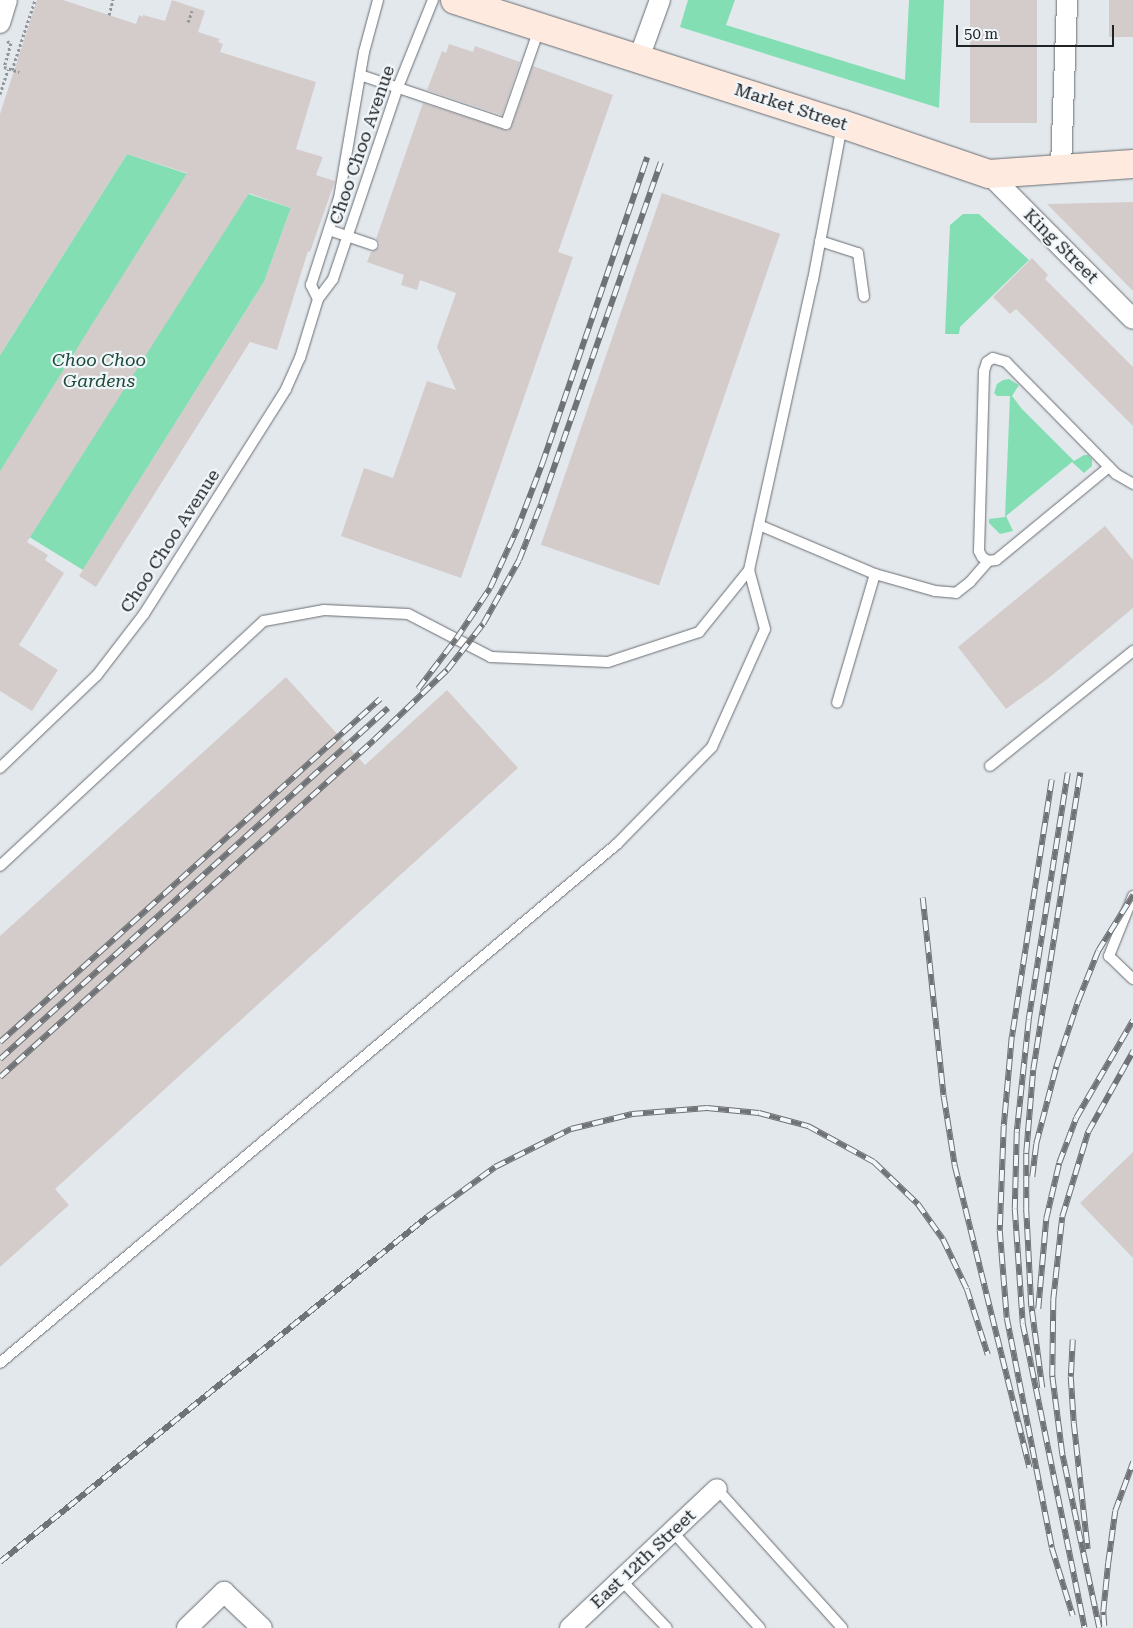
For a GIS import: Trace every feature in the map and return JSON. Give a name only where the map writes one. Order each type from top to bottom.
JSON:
[{"type":"main road","name":"Market Street","points":[[455,0],[842,124],[989,174],[1061,167],[1133,164]]},
{"type":"street","points":[[0,23],[7,0]]},
{"type":"street","points":[[639,58],[660,0]]},
{"type":"street","points":[[1061,167],[1067,0]]},
{"type":"street","name":"King Street","points":[[989,174],[1133,319]]},
{"type":"street","name":"East 12th Street","points":[[579,1625],[621,1580],[717,1489]]},
{"type":"street","points":[[187,1628],[224,1592],[262,1628]]},
{"type":"lane","name":"Choo Choo Avenue","points":[[318,300],[311,285],[342,184],[360,75],[378,0]]},
{"type":"lane","name":"Choo Choo Avenue","points":[[0,768],[97,675],[144,614],[286,389],[300,358],[318,300],[333,279],[398,87],[433,0]]},
{"type":"lane","points":[[360,75],[506,124],[540,27]]},
{"type":"lane","points":[[0,866],[264,621],[324,610],[408,614],[491,657],[608,662],[699,632],[749,570],[820,241],[842,124]]},
{"type":"lane","points":[[329,230],[374,245]]},
{"type":"lane","points":[[820,241],[858,253],[864,297]]},
{"type":"lane","points":[[1108,466],[996,560],[988,561],[982,557],[979,551],[984,372],[987,362],[993,358],[1006,362],[1108,466],[1121,478],[1133,484]]},
{"type":"lane","points":[[759,525],[876,574],[935,590],[956,593],[970,582],[988,561]]},
{"type":"lane","points":[[0,1363],[617,844],[712,747],[764,629],[749,570]]},
{"type":"lane","points":[[836,703],[876,574]]},
{"type":"lane","points":[[990,766],[1133,652]]},
{"type":"lane","points":[[1133,896],[1109,956],[1133,979]]},
{"type":"lane","points":[[717,1489],[836,1626]]},
{"type":"lane","points":[[672,1531],[760,1628]]},
{"type":"lane","points":[[621,1580],[667,1628]]},
{"type":"path","points":[[0,94],[35,0]]},
{"type":"path","points":[[109,15],[114,0]]},
{"type":"path","points":[[188,22],[192,11]]},
{"type":"path","points":[[8,42],[11,43],[4,67],[20,72]]},
{"type":"green space","points":[[688,0],[735,0],[726,25],[905,80],[909,0],[944,0],[939,108],[680,27]]},
{"type":"green space","name":"Choo Choo Gardens","points":[[127,154],[291,208],[264,282],[83,570],[0,519],[0,355]]},
{"type":"green space","points":[[963,214],[979,214],[1029,260],[960,327],[959,334],[945,334],[950,225]]},
{"type":"green space","points":[[1009,379],[1019,385],[1012,396],[1022,409],[1074,461],[1084,455],[1088,455],[1092,459],[1092,466],[1084,473],[1072,462],[1006,516],[1013,531],[1000,534],[989,523],[989,519],[1005,517],[1010,396],[997,396],[994,393],[997,384]]},
{"type":"building","points":[[37,0],[63,0],[136,24],[139,15],[165,21],[172,0],[205,11],[198,32],[220,39],[218,42],[223,44],[220,52],[316,82],[296,149],[323,157],[316,175],[335,181],[310,252],[308,251],[277,350],[250,342],[96,587],[79,576],[264,282],[291,208],[249,193],[27,542],[48,555],[45,560],[64,573],[19,645],[58,670],[32,711],[0,691],[0,471],[187,173],[127,154],[0,355],[0,114]]},
{"type":"building","points":[[970,0],[1037,0],[1037,123],[970,123]]},
{"type":"building","points":[[1109,0],[1133,0],[1133,37],[1109,37]]},
{"type":"building","points":[[449,44],[473,52],[475,46],[520,62],[502,115],[427,90],[442,51],[446,53]]},
{"type":"building","points":[[533,66],[613,95],[558,252],[573,257],[461,578],[341,536],[364,468],[393,478],[427,381],[456,390],[437,347],[456,293],[420,280],[417,290],[401,285],[404,275],[367,262],[371,252],[379,248],[380,243],[376,239],[423,103],[508,131],[512,126]]},
{"type":"building","points":[[662,193],[780,234],[659,585],[541,545]]},
{"type":"building","points":[[1133,202],[1133,291],[1047,204]]},
{"type":"building","points":[[1032,258],[1048,275],[1045,279],[1133,367],[1133,426],[1016,309],[1010,314],[993,297]]},
{"type":"building","points":[[1105,526],[1133,560],[1133,608],[1050,677],[1006,709],[958,647]]},
{"type":"building","points":[[286,677],[365,765],[447,690],[518,768],[55,1189],[69,1205],[0,1267],[0,936]]},
{"type":"building","points":[[1133,1152],[1133,1258],[1080,1203]]},
{"type":"railway","points":[[418,689],[456,639],[490,588],[517,529],[542,464],[647,158]]},
{"type":"railway","points":[[0,1077],[374,740],[447,670],[483,624],[519,560],[541,504],[661,162]]},
{"type":"railway","points":[[0,1042],[380,699]]},
{"type":"railway","points":[[0,1059],[388,708]]},
{"type":"railway","points":[[1068,773],[1029,1020],[1017,1133],[1015,1209],[1023,1324],[1085,1628]]},
{"type":"railway","points":[[1042,1388],[1031,1306],[1026,1209],[1026,1153],[1033,1070],[1080,773]]},
{"type":"railway","points":[[1052,780],[1012,1037],[1004,1126],[1000,1231],[1007,1318],[1052,1548],[1073,1616]]},
{"type":"railway","points":[[1032,1177],[1036,1144],[1056,1067],[1078,1001],[1098,951],[1133,895]]},
{"type":"railway","points":[[923,898],[944,1097],[955,1166],[1030,1468]]},
{"type":"railway","points":[[1038,1309],[1046,1219],[1059,1163],[1076,1118],[1133,1020]]},
{"type":"railway","points":[[1099,1628],[1062,1454],[1052,1376],[1053,1300],[1062,1217],[1088,1132],[1133,1051]]},
{"type":"railway","points":[[0,1562],[427,1217],[495,1167],[571,1129],[632,1114],[707,1108],[759,1113],[808,1126],[874,1162],[918,1204],[943,1239],[967,1289],[988,1355]]},
{"type":"railway","points":[[1073,1340],[1071,1377],[1074,1423],[1088,1549]]},
{"type":"railway","points":[[1104,1626],[1103,1612],[1115,1511],[1133,1462]]}]
